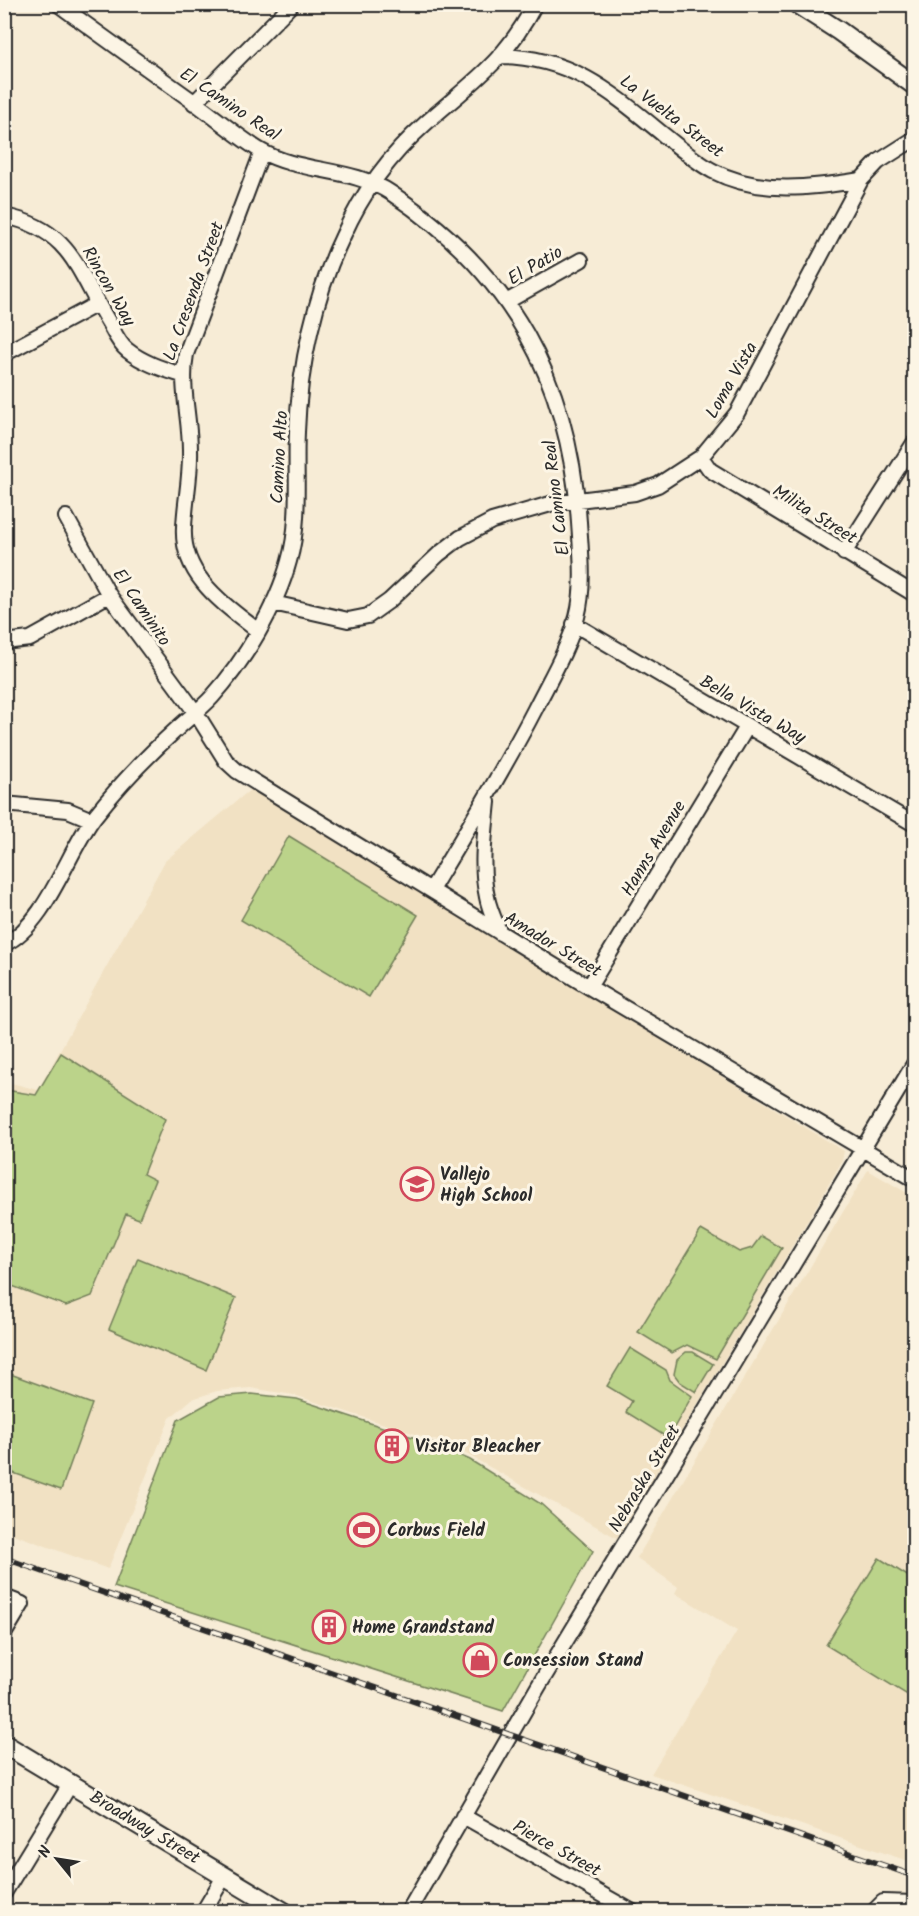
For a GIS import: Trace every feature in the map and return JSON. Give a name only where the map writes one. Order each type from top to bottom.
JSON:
[{"type":"main road","points":[[797,4],[915,85]]},
{"type":"main road","name":"Broadway Street","points":[[4,1744],[284,1911]]},
{"type":"street","name":"El Camino Real","points":[[58,4],[262,152],[372,182],[391,192],[452,239],[506,302],[548,373],[565,427],[577,501],[582,567],[578,615],[560,660],[488,797],[431,890]]},
{"type":"street","points":[[194,103],[292,4]]},
{"type":"street","name":"Camino Alto","points":[[4,944],[27,927],[92,820],[140,765],[213,696],[258,631],[273,603],[290,560],[293,541],[297,427],[306,359],[316,315],[342,236],[372,182],[424,125],[502,56],[522,29],[535,4]]},
{"type":"street","name":"La Vuelta Street","points":[[502,56],[549,61],[596,82],[693,159],[728,177],[776,188],[828,186],[861,180]]},
{"type":"street","name":"Loma Vista","points":[[273,603],[348,620],[368,616],[389,601],[418,572],[460,538],[492,521],[523,510],[635,493],[657,485],[701,457],[737,412],[861,180],[878,162],[915,140]]},
{"type":"street","name":"La Cresenda Street","points":[[258,631],[214,596],[198,579],[189,560],[183,531],[190,446],[182,375],[186,354],[262,152]]},
{"type":"street","name":"Rincon Way","points":[[4,216],[45,229],[62,243],[79,265],[97,304],[125,349],[147,363],[182,375]]},
{"type":"street","name":"El Patio","points":[[506,302],[581,260]]},
{"type":"street","points":[[4,354],[97,304]]},
{"type":"street","points":[[844,554],[915,443]]},
{"type":"street","name":"Milita Street","points":[[701,457],[710,470],[844,554],[915,594]]},
{"type":"street","name":"El Caminito","points":[[66,517],[109,595],[196,712]]},
{"type":"street","points":[[4,642],[30,639],[109,595]]},
{"type":"street","name":"Bella Vista Way","points":[[574,624],[915,824]]},
{"type":"street","name":"Amador Street","points":[[196,712],[221,754],[237,771],[589,987],[915,1179]]},
{"type":"street","name":"Hanns Avenue","points":[[589,987],[747,727]]},
{"type":"street","points":[[488,797],[483,851],[485,877],[487,897],[500,933]]},
{"type":"street","points":[[4,804],[68,810],[92,820]]},
{"type":"street","name":"Nebraska Street","points":[[408,1911],[915,1064]]},
{"type":"street","points":[[4,1598],[22,1604],[4,1634]]},
{"type":"street","points":[[4,1893],[71,1783]]},
{"type":"street","name":"Pierce Street","points":[[463,1816],[633,1911]]},
{"type":"street","points":[[203,1911],[225,1875]]},
{"type":"street","points":[[873,1911],[883,1902],[915,1904]]},
{"type":"shaded area","name":"Vallejo High School","points":[[251,789],[844,1151],[842,1161],[821,1198],[617,1538],[450,1445],[294,1395],[250,1388],[217,1391],[192,1399],[170,1418],[108,1569],[5,1531],[4,1081],[38,1090],[165,861]]},
{"type":"shaded area","points":[[868,1170],[914,1197],[914,1863],[651,1774],[737,1631],[675,1593],[678,1587],[637,1558]]},
{"type":"green space","points":[[289,836],[418,915],[369,997],[241,920]]},
{"type":"green space","points":[[61,1053],[165,1119],[143,1174],[155,1180],[139,1219],[126,1214],[92,1296],[66,1306],[4,1283],[5,1090],[36,1095]]},
{"type":"green space","points":[[701,1230],[739,1252],[752,1248],[761,1236],[782,1248],[716,1359],[687,1345],[672,1353],[638,1332]]},
{"type":"green space","points":[[138,1258],[236,1298],[206,1370],[109,1329]]},
{"type":"green space","points":[[630,1348],[666,1370],[670,1380],[692,1396],[668,1438],[626,1412],[632,1401],[607,1386]]},
{"type":"green space","points":[[686,1352],[693,1352],[713,1364],[696,1392],[680,1382],[674,1374],[677,1360]]},
{"type":"green space","points":[[5,1372],[92,1404],[61,1490],[5,1470]]},
{"type":"green space","points":[[252,1394],[297,1399],[431,1443],[470,1460],[541,1504],[593,1551],[503,1711],[114,1587],[178,1420],[219,1397]]},
{"type":"green space","points":[[879,1558],[914,1580],[914,1699],[826,1645]]},
{"type":"railway","points":[[4,1558],[914,1876]]},
{"type":"place","name":"Vallejo High School","points":[[417,1184]]},
{"type":"place","name":"Visitor Bleacher","points":[[392,1446]]},
{"type":"place","name":"Corbus Field","points":[[364,1530]]},
{"type":"place","name":"Home Grandstand","points":[[329,1627]]},
{"type":"place","name":"Consession Stand","points":[[480,1660]]}]
